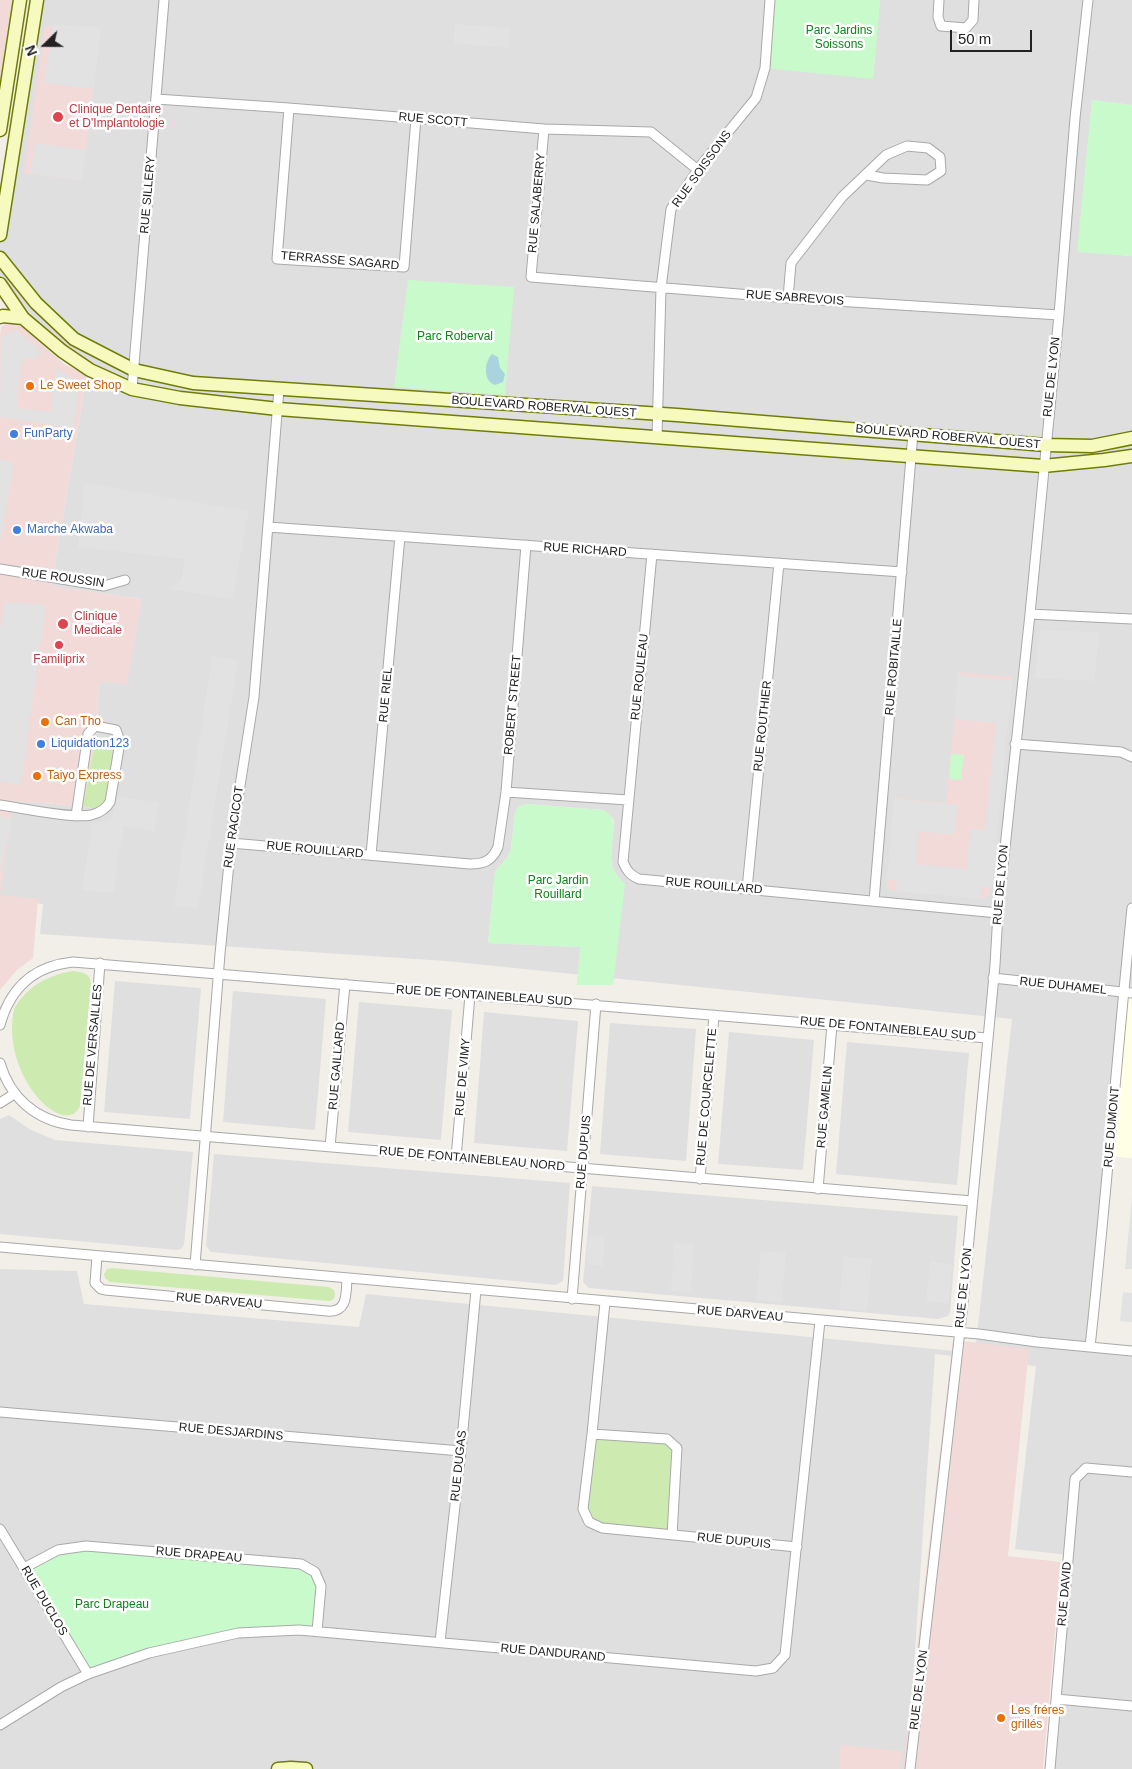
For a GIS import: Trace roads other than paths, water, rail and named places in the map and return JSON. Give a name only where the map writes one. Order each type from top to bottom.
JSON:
[{"type":"street","points":[[0,130],[20,0]]},
{"type":"street","points":[[0,235],[37,0]]},
{"type":"street","name":"RUE SILLERY","points":[[132,390],[164,0]]},
{"type":"street","name":"RUE SOISSONS","points":[[657,437],[661,288],[671,209],[698,170],[756,98],[765,68],[770,0]]},
{"type":"street","points":[[939,0],[938,17],[941,26],[966,28],[973,20],[974,0]]},
{"type":"street","name":"RUE DE LYON","points":[[910,1769],[960,1333],[998,913],[1030,614],[1059,315],[1075,118],[1088,0]]},
{"type":"street","name":"RUE SCOTT","points":[[156,100],[290,108],[544,129],[651,132],[698,170]]},
{"type":"street","name":"TERRASSE SAGARD","points":[[290,108],[277,259],[404,268],[416,118]]},
{"type":"street","name":"RUE SALABERRY","points":[[531,277],[544,129]]},
{"type":"street","points":[[788,298],[791,263],[842,197],[886,155],[907,146],[928,148],[940,157],[941,171],[927,180],[883,178],[867,175]]},
{"type":"street","name":"BOULEVARD ROBERVAL OUEST","points":[[0,258],[36,304],[74,340],[134,370],[193,383],[658,414],[1046,445],[1092,446],[1132,438]]},
{"type":"street","name":"RUE SABREVOIS","points":[[531,277],[788,298],[1059,315]]},
{"type":"street","name":"BOULEVARD ROBERVAL OUEST","points":[[0,284],[23,318],[62,351],[90,370],[132,390],[180,398],[278,409],[1043,466],[1132,456]]},
{"type":"street","points":[[0,317],[23,318]]},
{"type":"street","name":"RUE RACICOT","points":[[194,1265],[218,973],[231,843],[254,697],[279,389]]},
{"type":"street","name":"RUE ROBITAILLE","points":[[874,901],[914,433]]},
{"type":"street","name":"RUE RICHARD","points":[[268,527],[902,572]]},
{"type":"street","name":"RUE RIEL","points":[[371,855],[400,536]]},
{"type":"street","name":"ROBERT STREET","points":[[488,861],[495,855],[498,847],[506,792],[526,545]]},
{"type":"street","name":"RUE ROULEAU","points":[[628,800],[652,554]]},
{"type":"street","name":"RUE ROUTHIER","points":[[747,889],[779,563]]},
{"type":"street","name":"RUE ROUSSIN","points":[[0,569],[104,586],[125,580]]},
{"type":"street","points":[[1030,614],[1132,619]]},
{"type":"street","points":[[0,805],[76,816],[90,815],[107,808],[110,802],[120,742],[116,730],[95,726],[88,734],[76,816]]},
{"type":"street","points":[[1015,744],[1121,752],[1132,757]]},
{"type":"street","points":[[506,792],[628,800]]},
{"type":"street","name":"RUE ROUILLARD","points":[[628,800],[623,862],[627,871],[639,879],[998,913]]},
{"type":"street","name":"RUE ROUILLARD","points":[[231,843],[470,864],[480,864],[488,861]]},
{"type":"street","name":"RUE DUMONT","points":[[1090,1347],[1128,992],[1132,908]]},
{"type":"street","name":"RUE DE FONTAINEBLEAU SUD","points":[[0,1025],[2,1015],[15,991],[26,980],[41,970],[64,962],[100,963],[987,1038]]},
{"type":"street","name":"RUE DE VERSAILLES","points":[[88,1127],[100,963]]},
{"type":"street","name":"RUE DUHAMEL","points":[[993,978],[1128,992]]},
{"type":"street","name":"RUE GAILLARD","points":[[330,1147],[345,984]]},
{"type":"street","name":"RUE DE VIMY","points":[[456,1158],[470,995]]},
{"type":"street","name":"RUE DUPUIS","points":[[572,1299],[596,1004]]},
{"type":"street","name":"RUE DE COURCELETTE","points":[[700,1179],[714,1015]]},
{"type":"street","name":"RUE GAMELIN","points":[[818,1189],[832,1025]]},
{"type":"street","name":"RUE DE FONTAINEBLEAU NORD","points":[[0,1064],[14,1094],[23,1104],[43,1118],[62,1124],[972,1201]]},
{"type":"street","points":[[0,1103],[14,1094]]},
{"type":"street","name":"RUE DARVEAU","points":[[0,1247],[1132,1350]]},
{"type":"street","name":"RUE DARVEAU","points":[[97,1256],[95,1283],[100,1289],[327,1311],[341,1308],[345,1297],[347,1278]]},
{"type":"street","name":"RUE DUGAS","points":[[440,1642],[476,1290]]},
{"type":"street","name":"RUE DUPUIS","points":[[605,1302],[583,1509],[589,1522],[602,1528],[797,1548]]},
{"type":"street","name":"RUE DANDURAND","points":[[0,1725],[61,1687],[88,1674],[149,1653],[238,1633],[317,1631],[756,1671],[773,1668],[786,1655],[820,1321]]},
{"type":"street","name":"RUE DESJARDINS","points":[[0,1412],[461,1451]]},
{"type":"street","points":[[592,1434],[668,1439],[677,1448],[672,1535]]},
{"type":"street","name":"RUE DAVID","points":[[1050,1769],[1075,1479],[1086,1468],[1132,1472]]},
{"type":"street","name":"RUE DUCLOS","points":[[0,1530],[88,1674]]},
{"type":"street","name":"RUE DRAPEAU","points":[[24,1568],[58,1550],[86,1546],[301,1564],[315,1572],[321,1586],[317,1631]]},
{"type":"street","points":[[1056,1699],[1132,1706]]},
{"type":"street","points":[[278,1769],[306,1769]]},
{"type":"water","points":[[492,354],[498,357],[500,368],[505,374],[503,382],[495,385],[488,380],[486,371],[487,362]]},
{"type":"place","name":"Clinique Dentaire et D'Implantologie","points":[[58,117]]},
{"type":"place","name":"Le Sweet Shop","points":[[30,386]]},
{"type":"place","name":"FunParty","points":[[14,434]]},
{"type":"place","name":"Marche Akwaba","points":[[17,530]]},
{"type":"place","name":"Clinique Medicale","points":[[63,624]]},
{"type":"place","name":"Familiprix","points":[[59,645]]},
{"type":"place","name":"Can Tho","points":[[45,722]]},
{"type":"place","name":"Liquidation123","points":[[41,744]]},
{"type":"place","name":"Taiyo Express","points":[[37,776]]},
{"type":"place","name":"Les fréres grillés","points":[[1001,1718]]},
{"type":"park label","name":"Parc Jardins Soissons","points":[[839,38]]},
{"type":"park label","name":"Parc Roberval","points":[[455,337]]},
{"type":"park label","name":"Parc Jardin Rouillard","points":[[558,888]]},
{"type":"park label","name":"Parc Drapeau","points":[[112,1605]]}]
